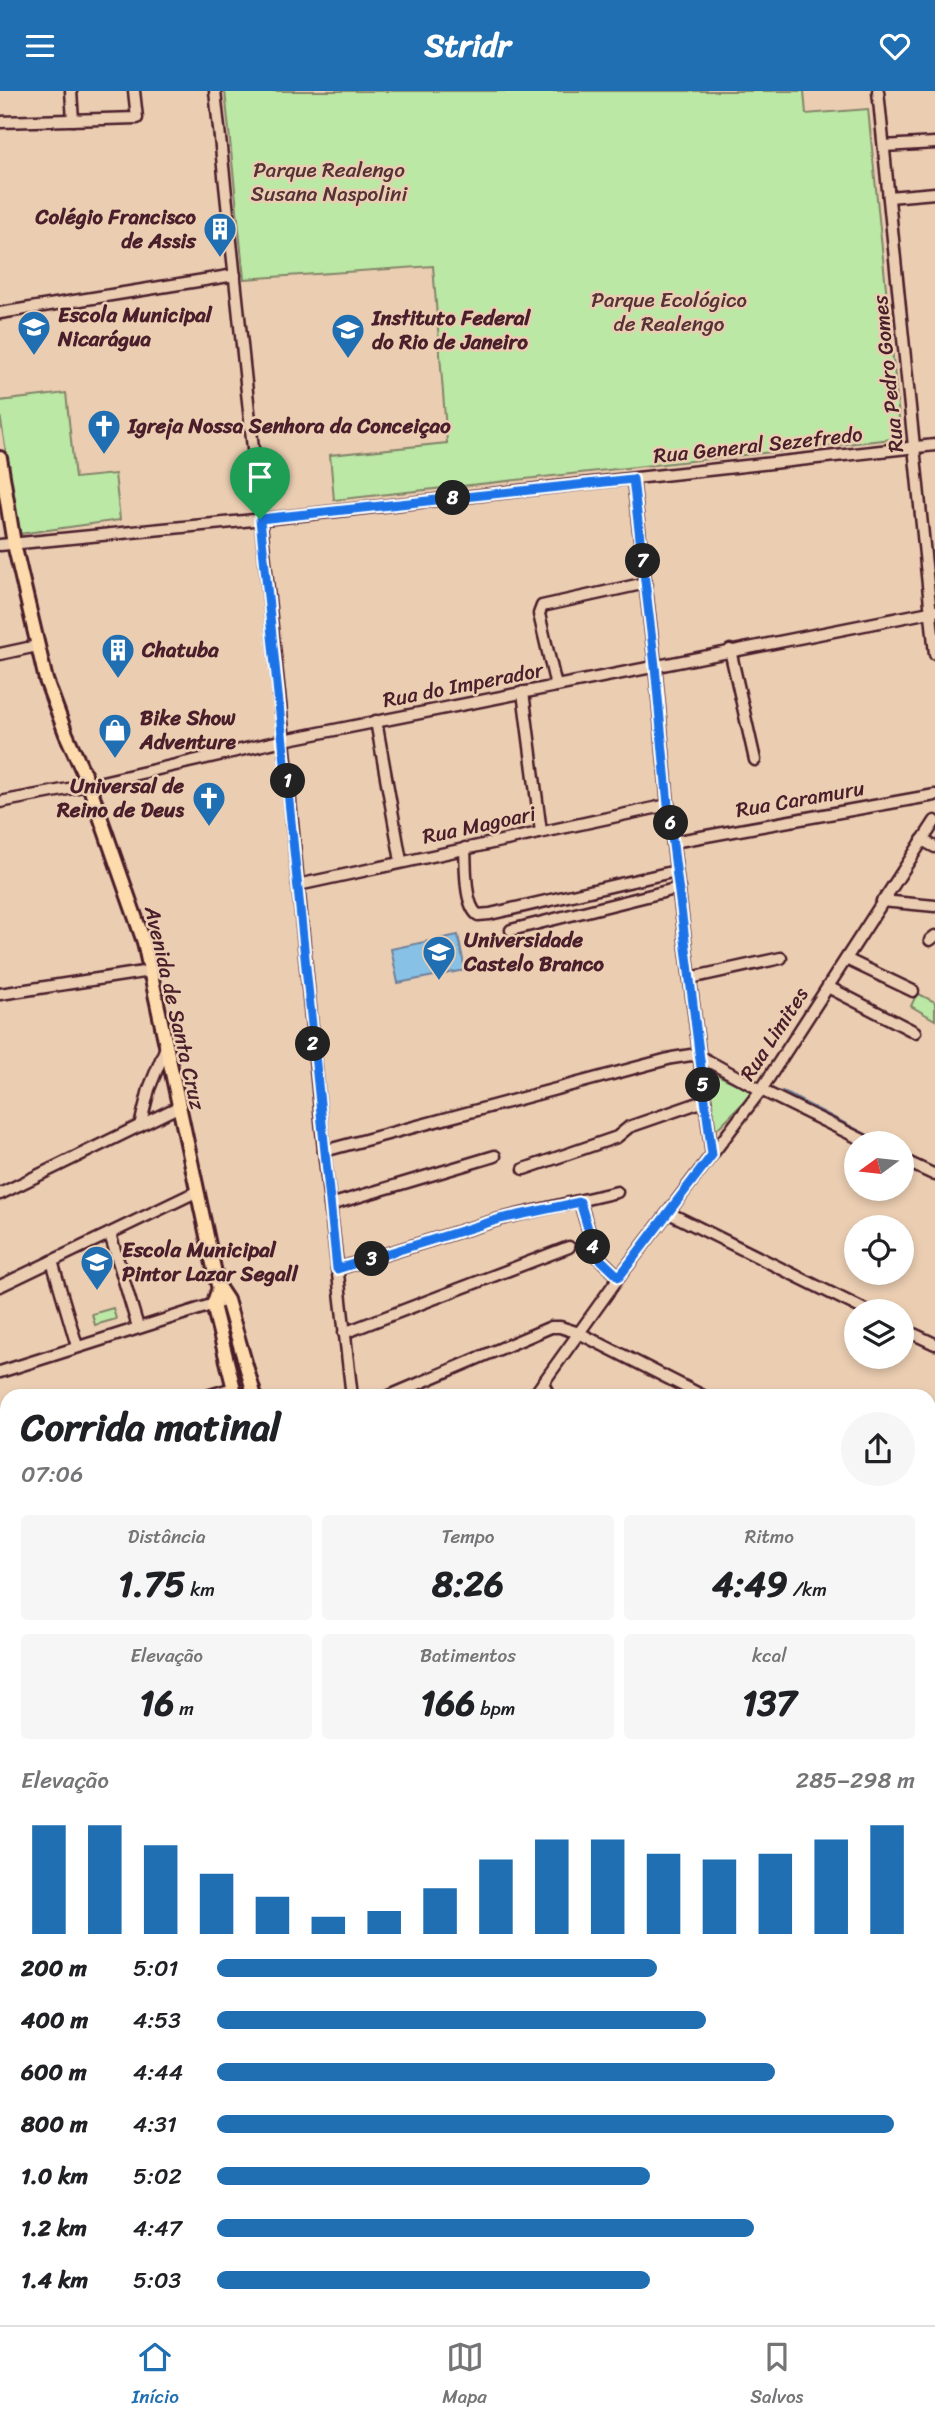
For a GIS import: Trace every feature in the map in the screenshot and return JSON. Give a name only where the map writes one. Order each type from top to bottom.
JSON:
[{"type":"main road","name":"Avenida de Santa Cruz","points":[[0,458],[14,544],[50,694],[89,785],[144,942],[219,1288],[227,1300],[253,1389]]},
{"type":"main road","points":[[219,1288],[213,1304],[233,1389]]},
{"type":"street","points":[[71,91],[73,120]]},
{"type":"street","points":[[0,122],[137,118],[134,91]]},
{"type":"street","points":[[215,91],[351,1389]]},
{"type":"street","name":"Rua Pedro Gomes","points":[[878,91],[933,612],[935,654]]},
{"type":"street","points":[[884,146],[935,143]]},
{"type":"street","points":[[889,197],[935,193]]},
{"type":"street","points":[[0,313],[235,275]]},
{"type":"street","name":"Rua General Sezefredo","points":[[0,545],[935,445]]},
{"type":"street","points":[[633,479],[668,805],[712,1155]]},
{"type":"street","points":[[556,686],[539,614],[542,606],[646,583]]},
{"type":"street","name":"Rua do Imperador","points":[[0,802],[89,785],[376,721],[933,612]]},
{"type":"street","points":[[0,654],[37,646]]},
{"type":"street","points":[[730,650],[755,760]]},
{"type":"street","points":[[523,692],[541,832]]},
{"type":"street","points":[[376,721],[401,861]]},
{"type":"street","name":"Rua Caramuru","points":[[673,842],[935,795]]},
{"type":"street","name":"Rua Magoari","points":[[298,885],[668,805]]},
{"type":"street","name":"Rua Limites","points":[[539,1389],[619,1277],[761,1090],[935,821]]},
{"type":"street","points":[[922,840],[935,847]]},
{"type":"street","points":[[465,848],[467,888],[472,910],[478,915],[676,871]]},
{"type":"street","points":[[512,930],[679,891]]},
{"type":"street","points":[[882,901],[935,906]]},
{"type":"street","points":[[690,978],[781,958]]},
{"type":"street","points":[[846,959],[913,991]]},
{"type":"street","points":[[0,994],[150,971]]},
{"type":"street","points":[[828,987],[915,1032]]},
{"type":"street","points":[[140,1126],[149,1089],[166,1047]]},
{"type":"street","points":[[324,1151],[691,1055],[701,1057],[845,1131]]},
{"type":"street","points":[[524,1169],[617,1137],[629,1128],[704,1101]]},
{"type":"street","points":[[0,1194],[178,1107]]},
{"type":"street","points":[[330,1205],[495,1156]]},
{"type":"street","points":[[914,1165],[935,1175]]},
{"type":"street","points":[[0,1286],[198,1191]]},
{"type":"street","points":[[337,1269],[500,1219],[617,1192]]},
{"type":"street","points":[[580,1202],[596,1255],[619,1277]]},
{"type":"street","points":[[669,1213],[844,1300]]},
{"type":"street","points":[[110,1234],[138,1327]]},
{"type":"street","points":[[344,1333],[569,1247]]},
{"type":"street","points":[[52,1261],[76,1346]]},
{"type":"street","points":[[0,1372],[227,1300]]},
{"type":"street","points":[[406,1389],[551,1327],[579,1333],[689,1389]]},
{"type":"street","points":[[914,1334],[935,1345]]},
{"type":"street","points":[[543,1383],[546,1389]]},
{"type":"green space","points":[[225,91],[804,91],[806,114],[868,109],[901,438],[334,500],[330,455],[447,443],[433,266],[244,279]]},
{"type":"green space","points":[[66,393],[75,478],[115,474],[120,520],[19,534],[0,401]]},
{"type":"green space","points":[[917,993],[935,1002],[935,1020],[911,1006]]},
{"type":"green space","points":[[709,1071],[754,1092],[714,1132]]},
{"type":"green space","points":[[113,1308],[116,1319],[95,1325],[92,1314]]},
{"type":"water","points":[[458,935],[465,970],[398,983],[391,949]]},
{"type":"waterway","points":[[782,1091],[860,1131]]},
{"type":"waterway","points":[[914,1158],[935,1169]]},
{"type":"place","name":"Colégio Francisco de Assis","points":[[220,259]]},
{"type":"place","name":"Escola Municipal Nicarágua","points":[[34,357]]},
{"type":"place","name":"Instituto Federal do Rio de Janeiro","points":[[348,360]]},
{"type":"place","name":"Igreja Nossa Senhora da Conceiçao","points":[[104,456]]},
{"type":"place","name":"Chatuba","points":[[118,680]]},
{"type":"place","name":"Bike Show Adventure","points":[[115,760]]},
{"type":"place","name":"Universal de Reino de Deus","points":[[209,828]]},
{"type":"place","name":"Universidade Castelo Branco","points":[[439,982]]},
{"type":"place","name":"Escola Municipal Pintor Lazar Segall","points":[[97,1292]]},
{"type":"route","points":[[633,479],[668,805],[712,1155],[619,1277],[596,1255],[580,1202],[500,1219],[337,1269],[260,519],[633,479]]},
{"type":"park label","name":"Parque Realengo Susana Naspolini","points":[[329,182]]},
{"type":"park label","name":"Parque Ecológico de Realengo","points":[[669,312]]}]
